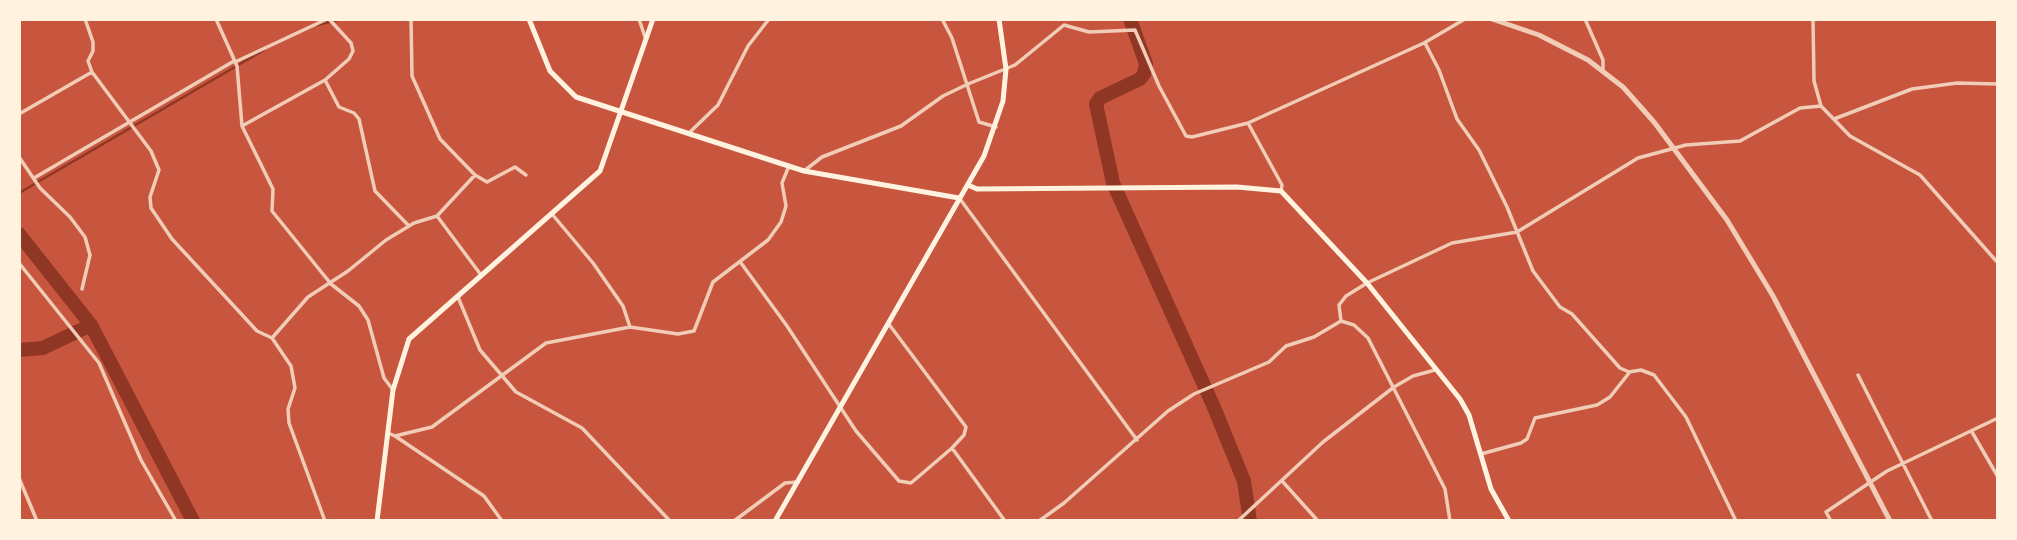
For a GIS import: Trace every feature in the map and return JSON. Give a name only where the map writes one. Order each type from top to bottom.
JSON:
[{"type":"main road","points":[[529,19],[550,71],[558,83],[576,97],[804,171],[959,198]]},
{"type":"main road","points":[[377,521],[393,390],[409,339],[600,171],[608,154],[619,110],[653,19]]},
{"type":"main road","points":[[775,521],[968,184],[996,127],[1003,101],[1006,69],[999,19]]},
{"type":"main road","points":[[968,184],[977,189],[1247,187],[1281,191],[1367,283],[1469,415],[1491,489],[1506,520]]},
{"type":"street","points":[[85,19],[93,42],[93,51],[88,61],[92,72],[131,124],[159,170],[150,197],[152,208],[173,239],[197,267],[257,331],[272,338],[291,366],[295,388],[288,410],[289,423],[325,521]]},
{"type":"street","points":[[216,19],[236,63],[242,126],[273,189],[272,211],[331,284],[359,306],[368,320],[384,379],[393,390]]},
{"type":"street","points":[[411,19],[412,76],[440,139],[475,175],[487,182],[515,167],[526,175]]},
{"type":"street","points":[[639,19],[647,38]]},
{"type":"street","points":[[690,132],[718,105],[748,46],[769,19]]},
{"type":"street","points":[[942,19],[968,84],[979,122],[996,127]]},
{"type":"street","points":[[804,171],[822,157],[901,126],[943,96],[1006,69],[1064,25],[1065,19]]},
{"type":"street","points":[[1064,25],[1089,32],[1135,30],[1159,86],[1186,136],[1192,137],[1248,123],[1424,43],[1465,19]]},
{"type":"street","points":[[1492,19],[1509,22],[1563,45],[1603,69],[1623,87],[1674,148],[1727,219],[1773,296],[1891,521]]},
{"type":"street","points":[[1585,19],[1603,60],[1603,69]]},
{"type":"street","points":[[1813,19],[1814,81],[1821,106],[1850,136],[1920,175],[1998,263]]},
{"type":"street","points":[[36,181],[236,63],[330,20],[351,43],[353,51],[326,80],[242,126]]},
{"type":"street","points":[[1424,43],[1439,70],[1457,118],[1479,150],[1517,232],[1525,257],[1550,296],[1572,314],[1620,368],[1629,372],[1641,370],[1654,375],[1686,417],[1736,521]]},
{"type":"street","points":[[19,114],[92,72]]},
{"type":"street","points":[[326,80],[339,107],[354,113],[359,119],[375,191],[409,226]]},
{"type":"street","points":[[1834,119],[1912,89],[1956,83],[1998,84]]},
{"type":"street","points":[[1341,321],[1339,305],[1346,296],[1367,283],[1452,243],[1517,232],[1638,158],[1674,148],[1740,141],[1800,108],[1821,106]]},
{"type":"street","points":[[1248,123],[1282,185],[1281,191]]},
{"type":"street","points":[[19,157],[36,181],[70,217],[88,244],[90,255],[82,289]]},
{"type":"street","points":[[395,436],[432,427],[530,359],[546,343],[630,327],[678,334],[694,331],[713,282],[768,240],[781,222],[786,206],[782,183],[789,166]]},
{"type":"street","points":[[272,338],[308,297],[331,284],[409,226],[437,216],[475,175]]},
{"type":"street","points":[[959,198],[1137,440]]},
{"type":"street","points":[[552,214],[593,263],[623,306],[630,327]]},
{"type":"street","points":[[437,216],[481,275]]},
{"type":"street","points":[[19,263],[99,363],[141,460],[176,521]]},
{"type":"street","points":[[741,263],[787,326],[840,408],[899,481],[911,483],[952,448],[964,435],[967,427],[887,323]]},
{"type":"street","points":[[457,295],[480,350],[502,376],[528,402],[582,428],[670,521]]},
{"type":"street","points":[[1039,521],[1168,411],[1202,390],[1269,362],[1286,346],[1314,337],[1341,321],[1354,325],[1368,338],[1445,489],[1450,521]]},
{"type":"street","points":[[1240,519],[1283,482],[1323,442],[1394,387],[1413,376],[1435,370]]},
{"type":"street","points":[[1481,454],[1527,439],[1535,418],[1597,405],[1610,397],[1629,372]]},
{"type":"street","points":[[1858,375],[1933,521]]},
{"type":"street","points":[[1831,521],[1826,512],[1840,500],[1871,484],[1903,462],[1998,418]]},
{"type":"street","points":[[1972,432],[1998,477]]},
{"type":"street","points":[[388,433],[484,496],[502,521]]},
{"type":"street","points":[[952,448],[1005,521]]},
{"type":"street","points":[[19,478],[37,521]]},
{"type":"street","points":[[734,521],[785,482],[797,482]]},
{"type":"street","points":[[1283,482],[1318,521]]},
{"type":"waterway","points":[[317,25],[342,19]]},
{"type":"waterway","points":[[1130,19],[1146,64],[1144,74],[1140,79],[1100,98],[1096,104],[1113,183],[1213,405],[1244,481],[1250,521]]},
{"type":"waterway","points":[[19,193],[264,50]]},
{"type":"waterway","points":[[19,234],[91,325],[193,521]]},
{"type":"waterway","points":[[19,350],[43,348],[91,325]]}]
